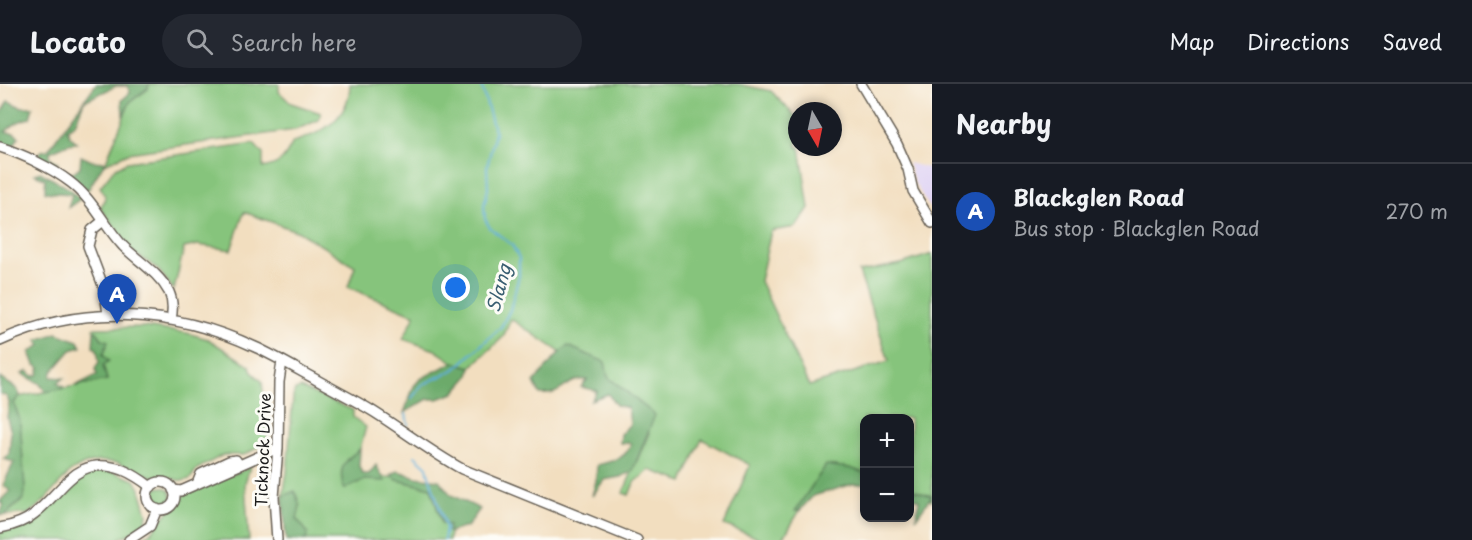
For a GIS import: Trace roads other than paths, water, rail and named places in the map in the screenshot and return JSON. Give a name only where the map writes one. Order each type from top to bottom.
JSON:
[{"type":"street","points":[[861,84],[897,144],[908,169],[913,191],[932,223]]},
{"type":"street","points":[[0,147],[70,182],[88,198],[123,246],[149,267],[163,283],[172,302],[171,319]]},
{"type":"street","points":[[103,221],[92,230],[88,246],[105,291],[108,315]]},
{"type":"street","points":[[0,341],[62,320],[108,315],[140,315],[171,319],[218,332],[255,347],[371,410],[435,454],[462,469],[637,540]]},
{"type":"street","name":"Ticknock Drive","points":[[277,540],[274,497],[282,361]]},
{"type":"street","points":[[173,490],[175,495],[173,503],[166,509],[157,510],[148,500],[149,490],[152,487],[163,483],[173,490],[181,490],[278,448]]},
{"type":"street","points":[[0,528],[33,516],[68,480],[79,471],[93,466],[123,470],[152,487]]},
{"type":"street","points":[[129,540],[150,526],[157,510]]},
{"type":"waterway","name":"Slang","points":[[412,398],[422,385],[455,369],[501,327],[510,310],[519,276],[519,258],[512,245],[490,228],[485,219],[484,205],[488,189],[487,167],[495,133],[481,84]]},
{"type":"waterway","name":"Slang","points":[[406,414],[408,425]]},
{"type":"waterway","name":"Slang","points":[[415,456],[427,467],[446,528],[444,540]]},
{"type":"place","name":"Blackglen Road","points":[[117,324]]}]
